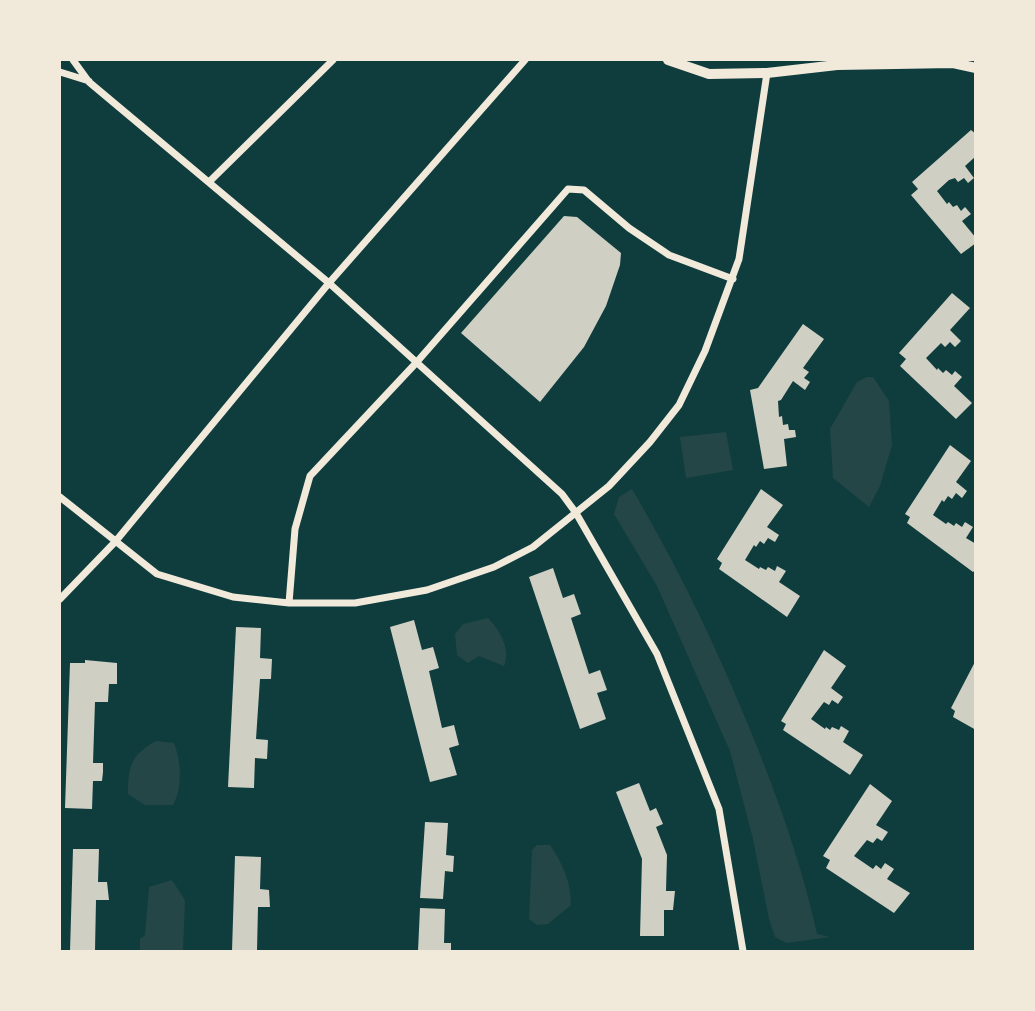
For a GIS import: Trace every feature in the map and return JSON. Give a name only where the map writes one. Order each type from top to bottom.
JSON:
[{"type":"street","points":[[73,60],[89,82],[329,283],[562,494],[576,513],[657,654],[719,809],[743,951]]},
{"type":"street","points":[[209,181],[333,60]]},
{"type":"street","points":[[60,599],[115,541],[329,283],[525,60]]},
{"type":"street","points":[[668,60],[709,74],[768,73],[837,65],[953,63],[975,68]]},
{"type":"street","points":[[60,72],[89,82]]},
{"type":"street","points":[[60,497],[157,574],[233,597],[289,603],[355,603],[427,590],[504,562],[533,547],[609,486],[650,442],[679,405],[705,351],[739,260],[768,73]]},
{"type":"street","points":[[289,603],[295,529],[310,477],[416,363],[568,188],[584,191],[629,228],[669,255],[733,279]]},
{"type":"shaded area","points":[[873,377],[889,401],[892,445],[880,486],[869,507],[833,478],[830,429],[857,382]]},
{"type":"shaded area","points":[[726,432],[733,470],[686,478],[680,437]]},
{"type":"shaded area","points":[[632,489],[681,578],[725,670],[780,807],[797,857],[817,934],[830,937],[787,943],[775,937],[730,751],[657,586],[614,514],[619,497]]},
{"type":"shaded area","points":[[488,618],[503,640],[506,653],[504,666],[479,656],[468,663],[457,655],[455,634],[463,624]]},
{"type":"shaded area","points":[[156,741],[174,743],[176,750],[180,783],[173,805],[145,805],[128,794],[133,762],[141,751]]},
{"type":"shaded area","points":[[537,845],[550,845],[559,859],[568,881],[571,905],[548,924],[537,925],[529,919],[532,850]]},
{"type":"shaded area","points":[[172,880],[185,900],[183,951],[140,951],[140,939],[145,935],[149,887]]},
{"type":"building","points":[[971,130],[976,134],[976,156],[965,166],[974,178],[968,183],[964,178],[958,182],[955,178],[949,180],[937,191],[947,204],[949,202],[953,207],[957,205],[961,211],[965,207],[971,214],[962,221],[976,238],[976,243],[961,254],[911,195],[918,189],[912,182]]},
{"type":"building","points":[[564,216],[577,217],[621,253],[620,265],[606,306],[584,347],[540,402],[461,333]]},
{"type":"building","points":[[952,293],[970,308],[950,330],[961,341],[955,347],[950,342],[945,347],[941,343],[926,358],[937,370],[938,368],[943,373],[946,370],[952,375],[955,371],[962,377],[954,386],[972,403],[956,419],[900,366],[906,359],[899,353]]},
{"type":"building","points":[[803,324],[824,339],[803,368],[809,372],[804,378],[810,382],[805,390],[793,381],[778,401],[779,417],[782,416],[783,425],[788,424],[789,430],[795,430],[796,437],[784,439],[787,466],[764,469],[750,390],[758,388]]},
{"type":"building","points":[[950,445],[971,461],[956,482],[967,491],[962,498],[956,493],[952,499],[948,496],[944,502],[942,500],[933,515],[946,524],[948,522],[954,526],[956,523],[962,527],[965,522],[973,527],[966,538],[976,544],[976,569],[973,572],[907,523],[910,517],[905,514]]},
{"type":"building","points":[[761,489],[783,505],[767,527],[779,535],[775,542],[768,538],[764,544],[760,541],[756,547],[754,545],[745,560],[759,569],[760,567],[766,570],[768,567],[775,571],[777,566],[786,571],[779,582],[800,596],[787,617],[719,569],[722,563],[717,559]]},
{"type":"building","points":[[553,568],[563,598],[574,594],[581,614],[571,618],[589,674],[600,670],[607,690],[597,693],[606,719],[580,729],[529,577]]},
{"type":"building","points":[[414,620],[422,650],[433,647],[439,668],[429,671],[442,728],[454,725],[459,745],[449,748],[457,775],[430,782],[390,627]]},
{"type":"building","points":[[236,627],[261,628],[260,658],[272,659],[271,679],[260,679],[256,739],[268,740],[267,759],[255,758],[254,788],[228,787]]},
{"type":"building","points":[[824,650],[846,666],[831,688],[843,697],[838,704],[832,700],[829,705],[824,702],[811,719],[825,729],[826,727],[830,730],[832,727],[839,730],[841,726],[849,731],[843,742],[863,755],[850,775],[783,730],[786,724],[781,721]]},
{"type":"building","points":[[85,660],[117,663],[117,684],[109,684],[108,702],[95,702],[93,763],[103,763],[103,772],[102,781],[93,781],[92,809],[65,808],[70,663],[85,663]]},
{"type":"building","points":[[976,660],[976,730],[953,717],[955,711],[951,708]]},
{"type":"building","points":[[639,783],[650,811],[656,808],[663,824],[656,827],[667,855],[666,891],[675,891],[673,910],[664,910],[664,936],[640,936],[642,859],[616,792]]},
{"type":"building","points":[[870,784],[892,801],[876,825],[888,832],[882,841],[877,838],[873,843],[867,840],[854,856],[873,869],[876,865],[881,869],[885,863],[894,869],[887,879],[910,893],[894,913],[826,868],[830,860],[823,856]]},
{"type":"building","points":[[425,822],[448,823],[446,855],[454,856],[453,872],[445,871],[443,899],[420,898]]},
{"type":"building","points":[[73,849],[99,849],[98,882],[107,882],[109,900],[96,900],[95,951],[70,951]]},
{"type":"building","points":[[235,856],[261,857],[260,889],[269,890],[270,907],[258,907],[257,951],[232,951]]},
{"type":"building","points":[[420,908],[445,909],[444,943],[451,943],[451,951],[418,951]]}]
